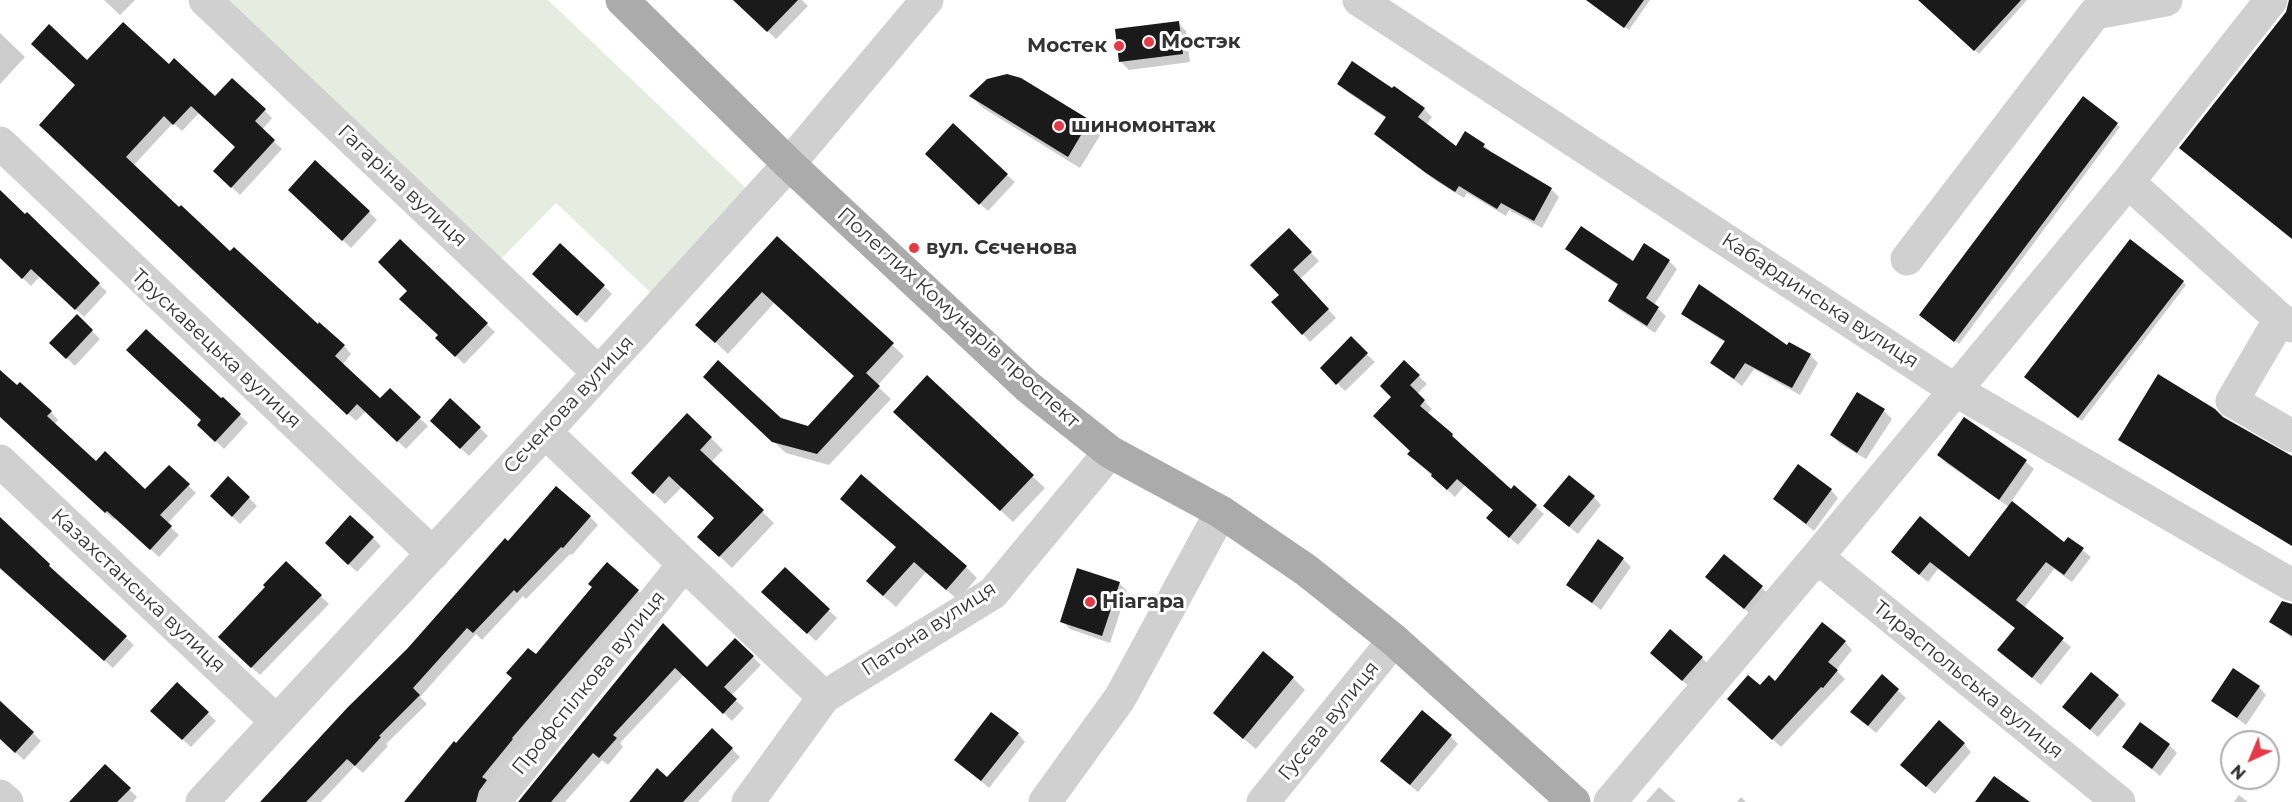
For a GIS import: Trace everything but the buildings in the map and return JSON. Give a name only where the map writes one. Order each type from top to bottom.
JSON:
[{"type":"main road","name":"Полеглих Комунарів проспект","points":[[622,0],[789,164],[1028,387],[1110,452],[1221,512],[1306,570],[1394,640],[1574,802]]},
{"type":"street","name":"Гагаріна вулиця","points":[[205,0],[599,373]]},
{"type":"street","name":"Сєченова вулиця","points":[[202,802],[433,554],[789,164],[927,0]]},
{"type":"street","name":"Кабардинська вулиця","points":[[1359,0],[1955,390],[2292,585]]},
{"type":"street","points":[[1907,259],[2095,13],[2166,0]]},
{"type":"street","points":[[1610,802],[2128,182],[2257,5]]},
{"type":"street","name":"Трускавецька вулиця","points":[[0,143],[433,554]]},
{"type":"street","points":[[2128,182],[2286,323],[2232,401],[2292,436]]},
{"type":"street","points":[[545,432],[824,697]]},
{"type":"street","name":"Патона вулиця","points":[[748,802],[824,697],[993,592],[1110,452]]},
{"type":"street","name":"Казахстанська вулиця","points":[[0,461],[276,721]]},
{"type":"street","points":[[1045,802],[1120,698],[1221,512]]},
{"type":"street","name":"Тираспольська вулиця","points":[[1817,557],[2119,802]]},
{"type":"street","name":"Профспілкова вулиця","points":[[494,802],[684,564]]},
{"type":"street","name":"Гусєва вулиця","points":[[1263,802],[1394,640]]},
{"type":"street","points":[[0,796],[7,802]]},
{"type":"shaded area","points":[[220,0],[548,0],[749,191],[650,292],[556,203],[499,261]]},
{"type":"place","name":"Мостэк","points":[[1149,42]]},
{"type":"place","name":"Мостек","points":[[1119,46]]},
{"type":"place","name":"шиномонтаж","points":[[1059,126]]},
{"type":"place","name":"вул. Сєченова","points":[[914,248]]},
{"type":"place","name":"Ніагара","points":[[1090,602]]}]
